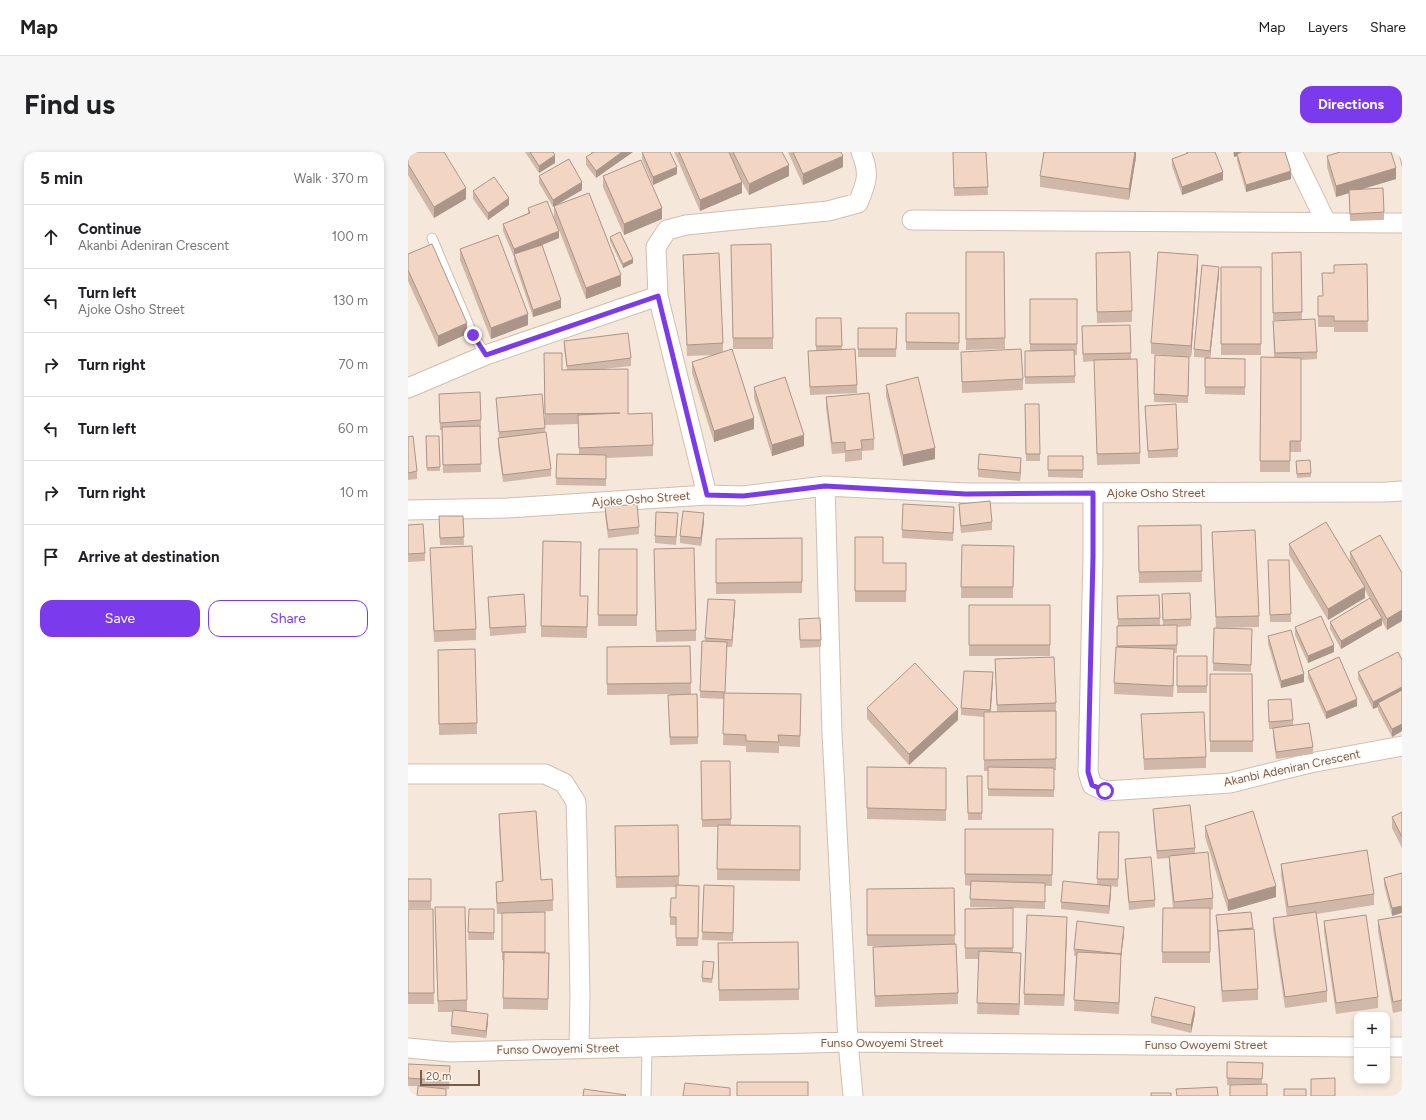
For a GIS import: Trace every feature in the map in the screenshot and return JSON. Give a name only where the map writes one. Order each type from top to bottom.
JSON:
[{"type":"street","points":[[707,495],[658,296],[656,247],[667,230],[686,224],[828,211],[858,202],[866,183],[866,164],[861,152]]},
{"type":"street","points":[[1292,152],[1326,222]]},
{"type":"street","points":[[912,220],[1402,223]]},
{"type":"street","points":[[408,388],[486,355],[658,296]]},
{"type":"street","points":[[825,486],[832,733],[848,1042],[853,1096]]},
{"type":"street","name":"Ajoke Osho Street","points":[[408,510],[508,508],[707,495],[743,496],[825,486],[966,494],[1402,491]]},
{"type":"street","name":"Akanbi Adeniran Crescent","points":[[1093,493],[1088,772],[1092,785],[1105,791],[1230,783],[1310,763],[1402,746]]},
{"type":"street","points":[[408,774],[545,774],[564,784],[576,802],[578,836],[580,994],[579,1048]]},
{"type":"street","name":"Funso Owoyemi Street","points":[[408,1048],[450,1052],[848,1042],[1354,1047]]},
{"type":"street","points":[[1390,1047],[1402,1047]]},
{"type":"lane","points":[[432,238],[473,335],[486,355]]},
{"type":"lane","points":[[646,1096],[647,1048]]},
{"type":"shaded area","points":[[408,152],[1402,152],[1402,1096],[408,1096]]},
{"type":"building","points":[[408,152],[444,152],[466,188],[434,207],[408,164]]},
{"type":"building","points":[[530,152],[553,152],[555,155],[539,166]]},
{"type":"building","points":[[594,152],[622,152],[596,171],[586,157]]},
{"type":"building","points":[[642,152],[670,152],[677,167],[653,177]]},
{"type":"building","points":[[679,152],[729,152],[742,182],[700,200]]},
{"type":"building","points":[[733,152],[782,152],[789,165],[749,184]]},
{"type":"building","points":[[793,152],[841,152],[843,156],[803,174]]},
{"type":"building","points":[[953,152],[986,152],[988,187],[954,188]]},
{"type":"building","points":[[1044,152],[1135,152],[1129,189],[1040,176]]},
{"type":"building","points":[[1187,152],[1215,152],[1223,172],[1182,187],[1172,159],[1188,153]]},
{"type":"building","points":[[1242,152],[1285,152],[1291,171],[1246,185],[1237,154]]},
{"type":"building","points":[[1340,152],[1391,152],[1396,168],[1336,186],[1327,156]]},
{"type":"building","points":[[569,159],[582,182],[553,200],[539,176]]},
{"type":"building","points":[[641,160],[662,208],[624,224],[603,176]]},
{"type":"building","points":[[494,177],[509,198],[488,213],[473,191]]},
{"type":"building","points":[[1383,188],[1384,212],[1350,214],[1349,190]]},
{"type":"building","points":[[589,193],[621,275],[586,288],[554,206]]},
{"type":"building","points":[[547,201],[559,231],[514,249],[503,224],[530,213],[528,208]]},
{"type":"building","points":[[620,232],[633,259],[623,264],[610,237]]},
{"type":"building","points":[[498,235],[528,314],[491,328],[460,249]]},
{"type":"building","points":[[432,244],[467,323],[438,336],[408,270],[408,254]]},
{"type":"building","points":[[771,244],[773,338],[733,338],[731,245]]},
{"type":"building","points":[[542,245],[561,300],[533,310],[514,254]]},
{"type":"building","points":[[966,252],[1004,252],[1005,338],[966,339]]},
{"type":"building","points":[[1130,252],[1132,311],[1097,312],[1096,253]]},
{"type":"building","points":[[1158,252],[1198,255],[1191,346],[1151,343]]},
{"type":"building","points":[[1301,252],[1302,312],[1273,313],[1272,253]]},
{"type":"building","points":[[719,253],[723,343],[687,345],[683,255]]},
{"type":"building","points":[[1367,264],[1368,321],[1334,321],[1334,316],[1318,316],[1318,296],[1323,296],[1322,273],[1334,273],[1334,265]]},
{"type":"building","points":[[1202,265],[1219,267],[1210,351],[1194,349]]},
{"type":"building","points":[[1221,267],[1261,267],[1261,344],[1221,344]]},
{"type":"building","points":[[1030,299],[1077,299],[1077,344],[1030,344]]},
{"type":"building","points":[[906,313],[959,313],[959,343],[906,342]]},
{"type":"building","points":[[816,318],[841,318],[842,346],[816,346]]},
{"type":"building","points":[[1315,319],[1317,352],[1275,353],[1273,321]]},
{"type":"building","points":[[1130,325],[1131,353],[1083,354],[1082,326]]},
{"type":"building","points":[[858,328],[897,328],[896,349],[858,349]]},
{"type":"building","points":[[628,333],[631,358],[567,366],[564,341]]},
{"type":"building","points":[[732,349],[754,418],[714,431],[692,362]]},
{"type":"building","points":[[855,349],[857,385],[810,387],[808,351]]},
{"type":"building","points":[[1021,349],[1023,379],[962,382],[961,352]]},
{"type":"building","points":[[1074,350],[1075,376],[1025,377],[1025,351]]},
{"type":"building","points":[[544,353],[562,353],[562,370],[628,369],[628,414],[652,413],[653,445],[579,448],[578,415],[620,413],[545,414]]},
{"type":"building","points":[[1155,355],[1189,357],[1188,396],[1154,394]]},
{"type":"building","points":[[1261,357],[1301,358],[1301,441],[1290,441],[1290,461],[1260,461]]},
{"type":"building","points":[[1205,358],[1245,359],[1245,387],[1205,387]]},
{"type":"building","points":[[1137,359],[1140,453],[1097,454],[1094,360]]},
{"type":"building","points":[[785,377],[804,435],[772,445],[754,387]]},
{"type":"building","points":[[918,377],[935,448],[903,455],[886,385]]},
{"type":"building","points":[[480,392],[481,420],[440,423],[439,394]]},
{"type":"building","points":[[869,393],[874,439],[861,440],[862,449],[845,451],[845,442],[832,443],[826,397]]},
{"type":"building","points":[[542,394],[545,428],[499,432],[496,398]]},
{"type":"building","points":[[1025,404],[1039,404],[1040,454],[1026,454]]},
{"type":"building","points":[[1176,404],[1178,449],[1148,451],[1145,406]]},
{"type":"building","points":[[480,426],[481,464],[443,465],[442,427]]},
{"type":"building","points":[[546,432],[551,469],[503,475],[498,438]]},
{"type":"building","points":[[413,436],[417,471],[408,473],[408,437]]},
{"type":"building","points":[[426,436],[439,436],[440,467],[427,468]]},
{"type":"building","points":[[557,454],[606,455],[606,479],[556,478]]},
{"type":"building","points":[[979,454],[1021,458],[1020,473],[978,469]]},
{"type":"building","points":[[1048,456],[1083,456],[1083,470],[1048,470]]},
{"type":"building","points":[[1310,460],[1311,473],[1297,474],[1296,461]]},
{"type":"building","points":[[990,501],[992,522],[961,526],[959,504]]},
{"type":"building","points":[[637,504],[639,527],[608,530],[605,507]]},
{"type":"building","points":[[903,504],[954,507],[953,533],[902,530]]},
{"type":"building","points":[[683,511],[704,513],[701,538],[680,536]]},
{"type":"building","points":[[656,512],[678,513],[676,537],[655,536]]},
{"type":"building","points":[[439,516],[463,516],[464,537],[440,538]]},
{"type":"building","points":[[1326,522],[1365,587],[1328,609],[1289,544]]},
{"type":"building","points":[[423,524],[425,553],[408,554],[408,525]]},
{"type":"building","points":[[1201,525],[1202,571],[1139,572],[1138,526]]},
{"type":"building","points":[[1255,530],[1259,616],[1216,617],[1212,532]]},
{"type":"building","points":[[1380,535],[1402,573],[1402,610],[1387,619],[1350,552]]},
{"type":"building","points":[[855,537],[883,537],[883,563],[906,563],[906,591],[855,591]]},
{"type":"building","points":[[802,538],[802,582],[716,583],[716,539]]},
{"type":"building","points":[[543,541],[581,542],[580,596],[588,596],[587,627],[541,626]]},
{"type":"building","points":[[962,545],[1014,546],[1013,587],[961,587]]},
{"type":"building","points":[[472,546],[476,629],[434,631],[430,548]]},
{"type":"building","points":[[694,548],[696,630],[656,631],[654,549]]},
{"type":"building","points":[[599,549],[637,549],[637,615],[598,615]]},
{"type":"building","points":[[1268,560],[1289,560],[1291,614],[1270,615]]},
{"type":"building","points":[[1190,593],[1191,619],[1163,620],[1162,594]]},
{"type":"building","points":[[524,594],[526,626],[490,628],[488,597]]},
{"type":"building","points":[[1159,595],[1160,618],[1118,619],[1117,596]]},
{"type":"building","points":[[1370,598],[1382,618],[1341,641],[1330,622]]},
{"type":"building","points":[[708,599],[735,600],[732,640],[705,638]]},
{"type":"building","points":[[969,605],[1050,605],[1050,645],[969,645]]},
{"type":"building","points":[[1321,616],[1334,645],[1308,656],[1295,627]]},
{"type":"building","points":[[820,618],[821,640],[800,640],[799,619]]},
{"type":"building","points":[[1177,625],[1177,645],[1117,646],[1117,626]]},
{"type":"building","points":[[1214,628],[1252,629],[1251,665],[1213,663]]},
{"type":"building","points":[[1291,630],[1304,674],[1281,681],[1268,636]]},
{"type":"building","points":[[702,641],[727,642],[725,692],[700,691]]},
{"type":"building","points":[[690,646],[691,683],[607,684],[607,647]]},
{"type":"building","points":[[1116,647],[1174,649],[1173,686],[1114,683]]},
{"type":"building","points":[[475,649],[477,723],[439,724],[438,650]]},
{"type":"building","points":[[1398,652],[1402,660],[1402,687],[1373,702],[1358,672]]},
{"type":"building","points":[[1177,656],[1207,656],[1207,686],[1177,686]]},
{"type":"building","points":[[1054,657],[1056,703],[997,705],[995,659]]},
{"type":"building","points":[[1339,657],[1357,699],[1326,712],[1308,671]]},
{"type":"building","points":[[915,663],[958,709],[909,754],[867,708]]},
{"type":"building","points":[[964,671],[993,672],[990,710],[961,708]]},
{"type":"building","points":[[1210,674],[1252,674],[1253,741],[1210,741]]},
{"type":"building","points":[[1402,690],[1402,724],[1392,729],[1378,703]]},
{"type":"building","points":[[724,693],[801,694],[800,736],[778,735],[779,742],[746,741],[746,735],[723,734]]},
{"type":"building","points":[[697,694],[698,737],[670,737],[668,695]]},
{"type":"building","points":[[1291,699],[1293,720],[1269,722],[1268,700]]},
{"type":"building","points":[[1056,711],[1056,759],[984,760],[984,712]]},
{"type":"building","points":[[1204,712],[1206,757],[1144,759],[1141,714]]},
{"type":"building","points":[[1309,723],[1313,747],[1276,752],[1273,728]]},
{"type":"building","points":[[701,761],[730,761],[731,819],[702,820]]},
{"type":"building","points":[[867,767],[946,768],[946,810],[867,808]]},
{"type":"building","points":[[988,767],[1054,768],[1054,790],[988,789]]},
{"type":"building","points":[[967,776],[982,776],[982,813],[968,813]]},
{"type":"building","points":[[1190,805],[1195,848],[1157,851],[1153,809]]},
{"type":"building","points":[[536,811],[541,880],[552,879],[553,900],[497,903],[496,882],[503,881],[499,814]]},
{"type":"building","points":[[1253,811],[1276,886],[1228,900],[1205,826]]},
{"type":"building","points":[[1402,812],[1402,837],[1392,817]]},
{"type":"building","points":[[678,825],[679,876],[616,877],[615,826]]},
{"type":"building","points":[[718,825],[800,826],[800,870],[717,869]]},
{"type":"building","points":[[965,829],[1053,829],[1052,875],[965,874]]},
{"type":"building","points":[[1099,832],[1119,832],[1118,879],[1097,879]]},
{"type":"building","points":[[1367,850],[1374,894],[1288,907],[1281,864]]},
{"type":"building","points":[[1208,852],[1213,898],[1174,902],[1169,856]]},
{"type":"building","points":[[1151,857],[1155,900],[1129,902],[1125,859]]},
{"type":"building","points":[[1402,873],[1402,906],[1392,908],[1384,878]]},
{"type":"building","points":[[408,879],[431,879],[431,901],[408,901]]},
{"type":"building","points":[[971,881],[1045,883],[1045,902],[970,899]]},
{"type":"building","points":[[1063,881],[1111,886],[1109,906],[1061,902]]},
{"type":"building","points":[[676,885],[699,886],[698,938],[676,938],[676,917],[670,917],[671,898],[676,898]]},
{"type":"building","points":[[704,885],[734,886],[733,933],[702,932]]},
{"type":"building","points":[[954,888],[955,935],[867,935],[867,889]]},
{"type":"building","points":[[435,907],[465,907],[467,1000],[438,1001]]},
{"type":"building","points":[[1013,908],[1013,948],[965,948],[965,909]]},
{"type":"building","points":[[1163,908],[1210,908],[1210,952],[1162,952]]},
{"type":"building","points":[[408,909],[433,909],[434,993],[408,993]]},
{"type":"building","points":[[469,909],[494,909],[494,933],[468,932]]},
{"type":"building","points":[[545,912],[545,952],[502,952],[502,913]]},
{"type":"building","points":[[1251,912],[1253,928],[1218,931],[1216,915]]},
{"type":"building","points":[[1316,912],[1327,991],[1285,997],[1273,918]]},
{"type":"building","points":[[1027,915],[1067,917],[1064,995],[1024,994]]},
{"type":"building","points":[[1366,915],[1378,997],[1336,1003],[1324,921]]},
{"type":"building","points":[[1402,916],[1402,1000],[1393,1002],[1378,920]]},
{"type":"building","points":[[1077,921],[1124,927],[1121,954],[1074,949]]},
{"type":"building","points":[[1254,929],[1258,989],[1222,991],[1218,931]]},
{"type":"building","points":[[798,942],[799,989],[719,990],[718,943]]},
{"type":"building","points":[[956,944],[958,993],[875,996],[873,947]]},
{"type":"building","points":[[979,951],[1021,953],[1019,1004],[977,1003]]},
{"type":"building","points":[[504,952],[549,953],[548,999],[503,998]]},
{"type":"building","points":[[1077,952],[1121,954],[1119,1003],[1074,1000]]},
{"type":"building","points":[[703,961],[714,962],[712,979],[702,978]]},
{"type":"building","points":[[1155,997],[1195,1007],[1191,1025],[1151,1016]]},
{"type":"building","points":[[453,1010],[488,1014],[486,1031],[451,1026]]},
{"type":"building","points":[[1227,1062],[1263,1063],[1262,1079],[1227,1078]]},
{"type":"building","points":[[408,1064],[450,1066],[449,1081],[408,1078]]},
{"type":"building","points":[[1335,1078],[1335,1096],[1311,1096],[1311,1079]]},
{"type":"building","points":[[737,1082],[808,1082],[808,1096],[737,1096]]},
{"type":"building","points":[[685,1083],[730,1088],[730,1096],[683,1096]]},
{"type":"building","points":[[1267,1084],[1267,1096],[1230,1096],[1230,1085]]},
{"type":"building","points":[[418,1086],[446,1089],[446,1096],[417,1096]]},
{"type":"building","points":[[1217,1087],[1218,1096],[1177,1096],[1176,1089]]},
{"type":"building","points":[[584,1089],[626,1095],[583,1096]]},
{"type":"building","points":[[1284,1089],[1306,1089],[1306,1096],[1284,1096]]},
{"type":"building","points":[[1151,1093],[1171,1093],[1171,1096],[1151,1096]]},
{"type":"route","points":[[473,335],[486,355],[658,296],[707,495],[743,496],[825,486],[966,494],[1093,493],[1088,772],[1092,785],[1105,791]]}]
